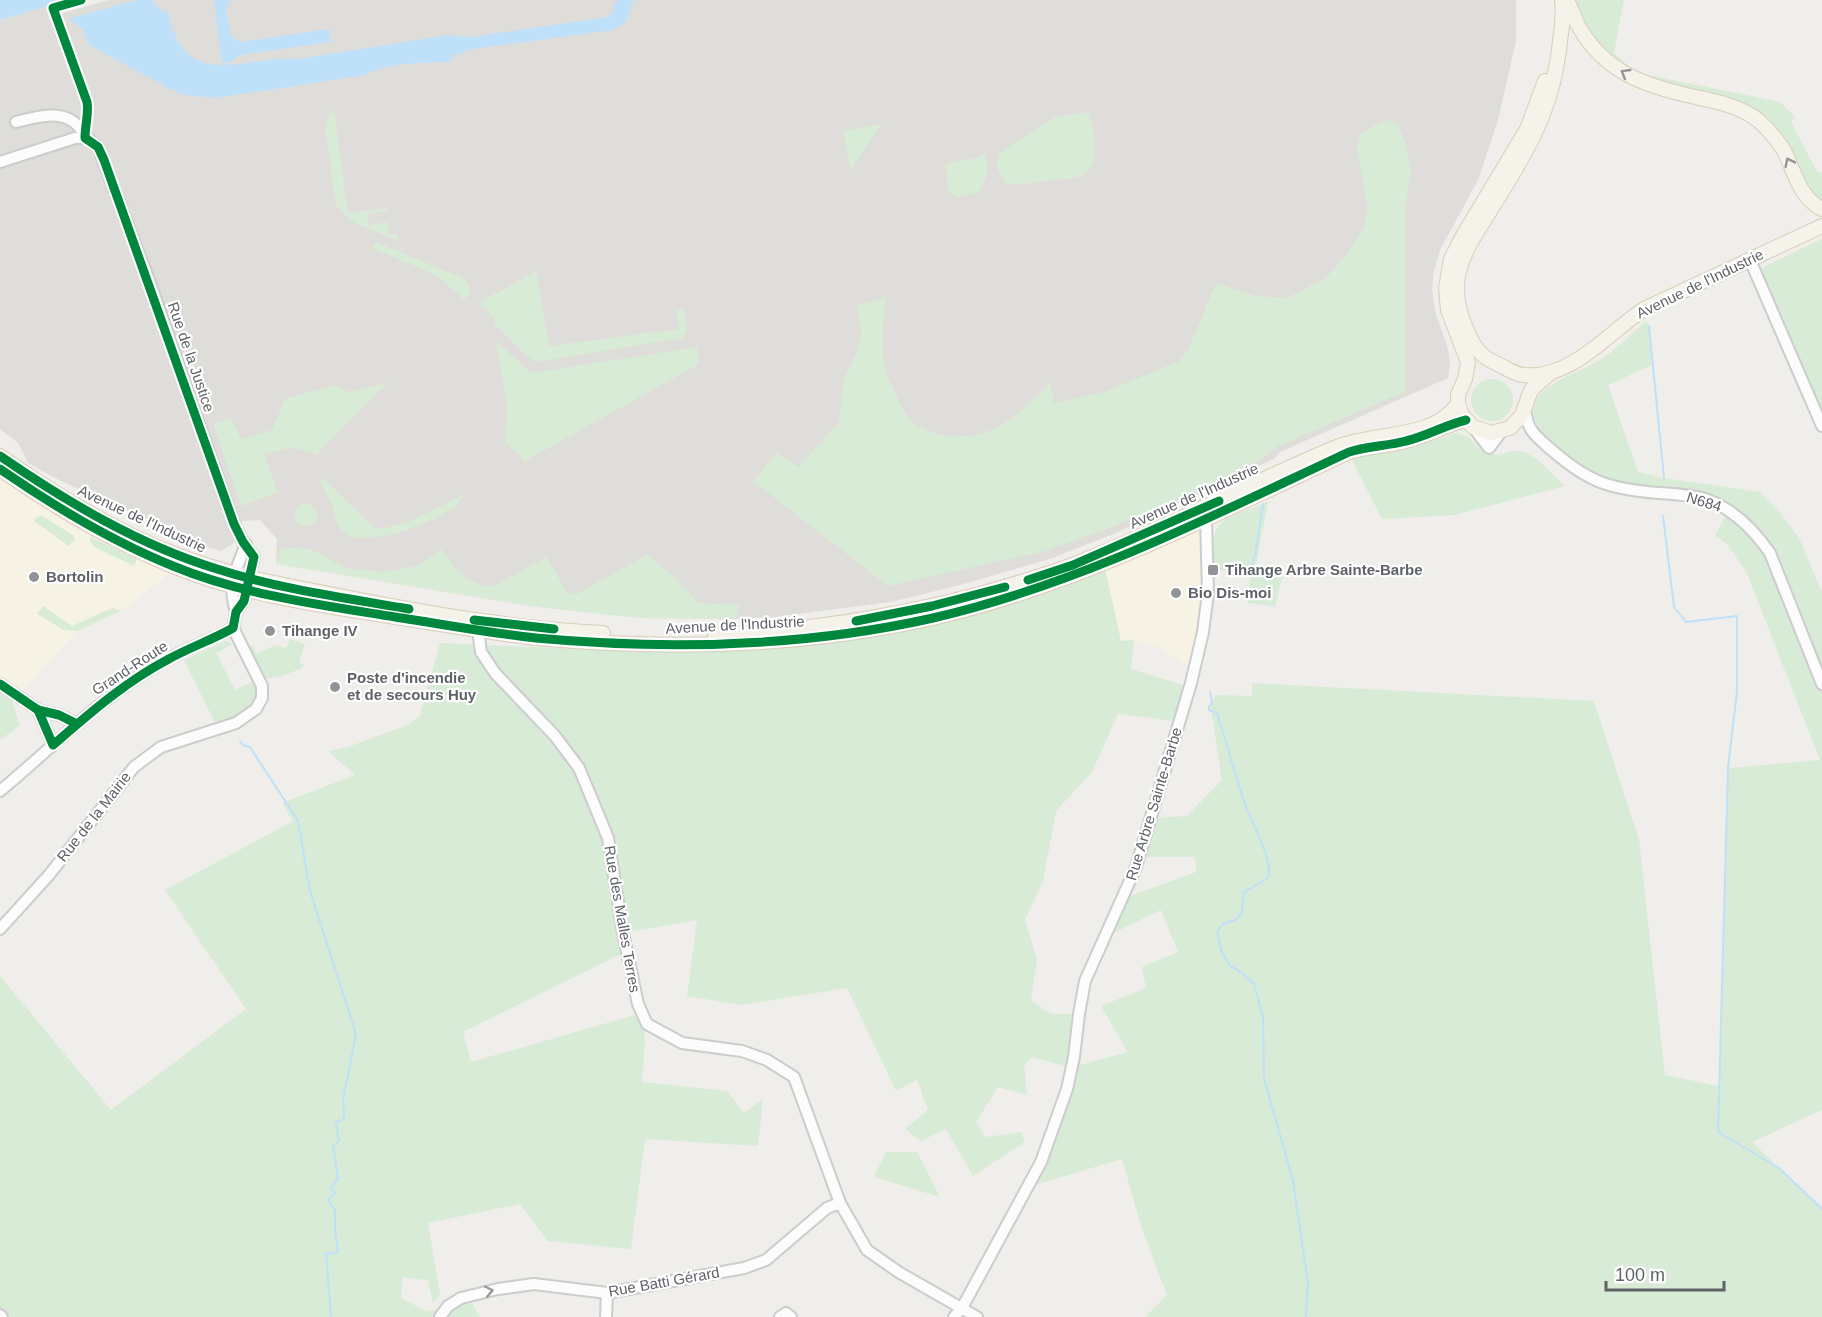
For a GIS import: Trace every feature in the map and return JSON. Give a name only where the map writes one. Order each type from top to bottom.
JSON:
[{"type":"main road","points":[[1525,405],[1521,383],[1508,370],[1480,355],[1474,346],[1461,313],[1456,284],[1468,247],[1534,138],[1547,107],[1560,51],[1563,16],[1560,0]]},
{"type":"main road","points":[[1553,371],[1531,390],[1517,422],[1505,430],[1491,433],[1469,424],[1462,416],[1458,404],[1458,395],[1467,362],[1448,310],[1446,288],[1451,259],[1527,129],[1541,95],[1549,65],[1560,0]]},
{"type":"main road","points":[[1568,0],[1578,25],[1591,44],[1617,69],[1660,89],[1722,103],[1742,110],[1758,121],[1782,148],[1804,193],[1813,205],[1822,208]]},
{"type":"main road","name":"Avenue de l'Industrie","points":[[1553,371],[1588,353],[1644,309],[1822,226]]},
{"type":"main road","points":[[1464,379],[1478,368],[1487,365],[1529,375],[1553,371]]},
{"type":"main road","name":"Avenue de l'Industrie","points":[[247,588],[463,619],[579,632],[677,636],[811,628],[932,606],[1044,575],[1083,561],[1346,443],[1425,426],[1444,418],[1458,404]]},
{"type":"main road","name":"Avenue de l'Industrie","points":[[0,456],[64,500],[247,588],[350,610],[478,630],[586,642],[682,645],[785,640],[934,618],[1054,582],[1128,554],[1349,452],[1369,446],[1406,441],[1450,424],[1469,424]]},
{"type":"main road","name":"Avenue de l'Industrie","points":[[0,469],[57,508],[111,538],[174,567],[233,580]]},
{"type":"street","name":"Rue de la Justice","points":[[16,122],[40,115],[61,117],[78,125],[85,138],[98,147],[234,524],[254,557],[247,588]]},
{"type":"street","points":[[0,162],[75,138],[85,138]]},
{"type":"street","points":[[1750,260],[1822,426]]},
{"type":"street","points":[[1505,430],[1531,432],[1526,420],[1525,405]]},
{"type":"street","name":"N684","points":[[1531,432],[1576,471],[1593,480],[1612,487],[1707,500],[1728,510],[1746,524],[1770,553],[1822,684]]},
{"type":"street","points":[[1206,519],[1211,505]]},
{"type":"street","name":"Rue Arbre Sainte-Barbe","points":[[954,1317],[962,1308],[1041,1162],[1066,1089],[1074,1057],[1085,981],[1136,867],[1191,683],[1203,632],[1208,592],[1206,519]]},
{"type":"street","points":[[236,612],[232,598],[233,580],[246,544]]},
{"type":"street","points":[[233,628],[236,612],[247,588]]},
{"type":"street","points":[[463,619],[478,630],[494,621]]},
{"type":"street","name":"Grand-Route","points":[[0,791],[77,724],[128,684],[167,660],[233,628]]},
{"type":"street","name":"Rue de la Mairie","points":[[0,928],[49,875],[134,766],[160,747],[236,723],[256,709],[262,698],[262,686],[233,628]]},
{"type":"street","name":"Rue des Malles Terres","points":[[478,630],[477,637],[481,652],[495,673],[555,736],[579,768],[608,838],[631,972],[638,1004],[647,1024],[682,1043],[742,1051],[767,1060],[794,1077],[840,1203],[867,1250],[900,1273],[977,1317]]},
{"type":"street","points":[[0,684],[38,710],[77,724]]},
{"type":"street","points":[[38,710],[53,745]]},
{"type":"street","name":"Rue Batti Gérard","points":[[440,1317],[448,1306],[461,1298],[498,1289],[534,1284],[607,1293],[744,1268],[766,1260],[827,1208],[840,1203]]},
{"type":"street","points":[[606,1317],[607,1293]]},
{"type":"street","points":[[780,1317],[786,1313],[791,1317]]},
{"type":"shaded area","points":[[109,0],[1516,0],[1516,41],[1498,120],[1478,180],[1440,250],[1434,271],[1432,289],[1435,311],[1448,349],[1450,363],[1448,378],[1280,452],[1275,458],[1201,495],[1050,559],[891,602],[774,617],[641,618],[538,607],[276,564],[277,539],[260,520],[243,521],[233,544],[221,551],[196,544],[174,527],[144,518],[61,481],[28,463],[18,443],[0,429],[0,20],[58,2],[59,14]]},
{"type":"shaded area","points":[[0,479],[77,530],[169,574],[121,611],[77,631],[20,693],[0,680]]},
{"type":"shaded area","points":[[1206,525],[1214,530],[1211,546],[1214,570],[1199,666],[1190,667],[1160,648],[1134,640],[1121,641],[1105,569]]},
{"type":"green space","points":[[1575,0],[1624,0],[1614,53],[1635,72],[1596,42],[1581,22]]},
{"type":"green space","points":[[1653,76],[1780,102],[1795,117],[1791,122],[1815,168],[1819,173],[1822,172],[1822,203],[1817,201],[1753,109],[1729,98],[1685,90],[1649,78]]},
{"type":"green space","points":[[334,111],[348,213],[386,208],[387,211],[367,214],[369,225],[387,222],[389,235],[397,234],[398,241],[353,222],[336,205],[325,127],[329,115]]},
{"type":"green space","points":[[1089,112],[1095,157],[1088,171],[1070,178],[1023,184],[1005,183],[997,165],[999,153],[1055,117]]},
{"type":"green space","points":[[1388,120],[1396,123],[1405,141],[1411,172],[1406,205],[1406,391],[1278,446],[1261,459],[1200,489],[1115,526],[1045,551],[888,586],[753,481],[777,453],[798,467],[839,423],[843,381],[857,352],[861,334],[857,306],[885,297],[883,342],[885,366],[897,397],[910,419],[923,429],[934,433],[969,436],[992,430],[1009,421],[1050,382],[1054,403],[1104,392],[1180,361],[1188,350],[1216,283],[1256,296],[1287,298],[1326,278],[1349,251],[1364,227],[1367,207],[1357,147],[1360,135]]},
{"type":"green space","points":[[882,124],[851,170],[843,131]]},
{"type":"green space","points":[[985,152],[987,174],[978,193],[958,197],[949,192],[945,164],[977,158]]},
{"type":"green space","points":[[1822,239],[1822,426],[1755,271]]},
{"type":"green space","points":[[376,242],[463,278],[471,292],[464,300],[436,275],[372,248]]},
{"type":"green space","points":[[536,271],[549,346],[679,329],[676,311],[684,309],[687,329],[683,338],[537,362],[529,358],[495,324],[494,318],[480,305],[484,300]]},
{"type":"green space","points":[[1646,321],[1649,326],[1652,365],[1608,385],[1638,472],[1760,492],[1779,511],[1799,538],[1822,592],[1822,1110],[1752,1142],[1822,1209],[1822,1317],[1145,1317],[1167,1295],[1142,1229],[1122,1159],[1038,1184],[1030,1182],[1071,1068],[1032,1057],[1024,1066],[1027,1095],[998,1087],[976,1122],[986,1137],[1021,1132],[1025,1142],[973,1176],[946,1129],[921,1141],[905,1129],[928,1110],[917,1080],[896,1091],[847,988],[741,1005],[687,996],[697,920],[624,933],[627,951],[463,1032],[471,1062],[642,1013],[645,1041],[642,1082],[727,1091],[744,1113],[763,1099],[758,1146],[645,1139],[631,1249],[548,1241],[520,1204],[428,1223],[440,1295],[433,1303],[428,1280],[403,1277],[401,1298],[426,1311],[472,1303],[480,1317],[0,1317],[0,976],[111,1110],[246,1009],[165,890],[293,821],[282,803],[355,775],[328,751],[348,747],[410,724],[420,715],[440,643],[652,650],[706,650],[812,644],[865,637],[1105,569],[1121,641],[1134,640],[1131,669],[1183,685],[1174,721],[1118,714],[1092,772],[1056,811],[1043,881],[1025,920],[1037,960],[1031,1000],[1051,1014],[1079,1014],[1072,1067],[1128,1052],[1101,1006],[1146,988],[1142,967],[1178,952],[1161,910],[1105,937],[1122,899],[1196,872],[1195,857],[1146,857],[1155,818],[1187,816],[1222,780],[1210,703],[1217,695],[1252,696],[1252,683],[1594,701],[1639,840],[1665,1075],[1719,1086],[1728,768],[1820,760],[1746,571],[1726,543],[1715,536],[1728,510],[1606,480],[1585,471],[1534,428],[1538,425],[1533,412],[1535,402],[1542,392],[1552,384],[1606,356]]},
{"type":"green space","points":[[496,341],[532,373],[697,347],[699,364],[525,461],[505,442],[507,407]]},
{"type":"green space","points":[[1492,379],[1500,380],[1507,385],[1512,392],[1512,408],[1507,415],[1500,420],[1492,421],[1484,420],[1477,415],[1472,408],[1471,400],[1472,392],[1477,385],[1484,380]]},
{"type":"green space","points":[[387,383],[316,455],[292,447],[264,454],[278,492],[241,506],[213,424],[231,418],[241,439],[272,430],[285,399],[335,385],[349,392]]},
{"type":"green space","points":[[1455,433],[1471,439],[1482,450],[1492,454],[1517,451],[1530,455],[1543,464],[1565,486],[1455,515],[1382,519],[1352,460],[1369,454],[1411,449]]},
{"type":"green space","points":[[323,478],[376,529],[410,521],[463,495],[455,507],[417,526],[385,536],[356,537],[345,533],[338,526],[332,504],[320,483]]},
{"type":"green space","points":[[1268,502],[1256,566],[1284,570],[1275,607],[1248,603],[1251,572],[1214,570],[1214,539],[1222,522],[1240,512]]},
{"type":"green space","points":[[306,504],[314,507],[317,515],[314,523],[306,526],[298,523],[295,515],[298,507]]},
{"type":"green space","points":[[42,516],[73,535],[75,539],[69,546],[34,521],[37,517]]},
{"type":"green space","points":[[90,537],[137,559],[134,566],[94,547]]},
{"type":"green space","points":[[300,547],[316,552],[346,568],[384,572],[416,566],[441,549],[467,579],[492,587],[547,557],[567,593],[577,594],[647,555],[675,578],[699,603],[739,605],[736,619],[641,618],[538,607],[276,564],[280,549]]},
{"type":"green space","points":[[43,606],[72,626],[112,608],[121,611],[77,631],[64,630],[37,614]]},
{"type":"green space","points":[[290,639],[305,644],[299,663],[304,664],[302,668],[271,678],[261,676],[248,647],[252,645],[257,654],[275,645],[286,648]]},
{"type":"green space","points":[[226,641],[233,644],[216,653],[235,690],[252,682],[258,696],[240,715],[216,725],[184,660]]},
{"type":"green space","points":[[0,690],[11,698],[20,725],[0,740]]},
{"type":"green space","points":[[886,1152],[917,1152],[940,1197],[874,1177]]},
{"type":"water","points":[[0,0],[67,0],[0,20]]},
{"type":"water","points":[[136,0],[151,0],[161,10],[168,13],[177,40],[190,55],[203,62],[217,65],[297,59],[449,35],[470,37],[609,17],[617,0],[634,0],[625,23],[613,30],[472,49],[454,56],[449,62],[396,65],[365,75],[216,98],[185,95],[172,90],[89,45],[82,29],[71,21],[71,18]]},
{"type":"water","points":[[214,0],[230,0],[226,10],[231,36],[240,42],[329,29],[331,42],[240,55],[231,62],[222,63]]},
{"type":"waterway","points":[[1649,326],[1664,478]]},
{"type":"waterway","points":[[1251,567],[1255,556],[1263,504]]},
{"type":"waterway","points":[[1663,516],[1674,607],[1686,622],[1737,616],[1737,691],[1728,768],[1718,1132],[1779,1168],[1822,1209]]},
{"type":"waterway","points":[[1210,692],[1212,703],[1209,710],[1217,713],[1242,795],[1268,862],[1268,878],[1244,892],[1242,912],[1235,920],[1223,924],[1217,932],[1221,950],[1230,966],[1254,984],[1263,1017],[1264,1078],[1293,1181],[1308,1284],[1306,1317]]},
{"type":"waterway","points":[[240,741],[243,745],[250,747],[298,821],[310,891],[356,1034],[343,1100],[344,1119],[336,1122],[339,1141],[333,1146],[338,1179],[331,1187],[335,1193],[328,1200],[335,1210],[338,1252],[326,1254],[331,1317]]},
{"type":"cycle path","points":[[38,710],[53,745],[137,678],[175,656],[233,628],[236,612],[244,601],[254,557],[234,524],[104,160],[98,147],[85,138],[87,102],[53,8],[81,0]]},
{"type":"cycle path","points":[[0,469],[63,510],[128,546],[200,576],[254,592],[339,608],[536,638],[685,645],[835,635],[884,628],[988,604],[1041,587],[1146,546],[1349,452],[1406,441],[1466,420]]},
{"type":"cycle path","points":[[0,456],[51,490],[104,521],[188,559],[264,582],[409,609]]},
{"type":"cycle path","points":[[1028,580],[1073,565],[1219,501]]},
{"type":"cycle path","points":[[856,621],[932,606],[1005,587]]},
{"type":"cycle path","points":[[474,620],[554,629]]},
{"type":"cycle path","points":[[0,684],[38,710],[59,715],[77,724]]},
{"type":"place","name":"Tihange Arbre Sainte-Barbe","points":[[1213,570]]},
{"type":"place","name":"Bortolin","points":[[34,577]]},
{"type":"place","name":"Bio Dis-moi","points":[[1176,593]]},
{"type":"place","name":"Tihange IV","points":[[270,631]]},
{"type":"place","name":"Poste d'incendie et de secours Huy","points":[[335,687]]}]
